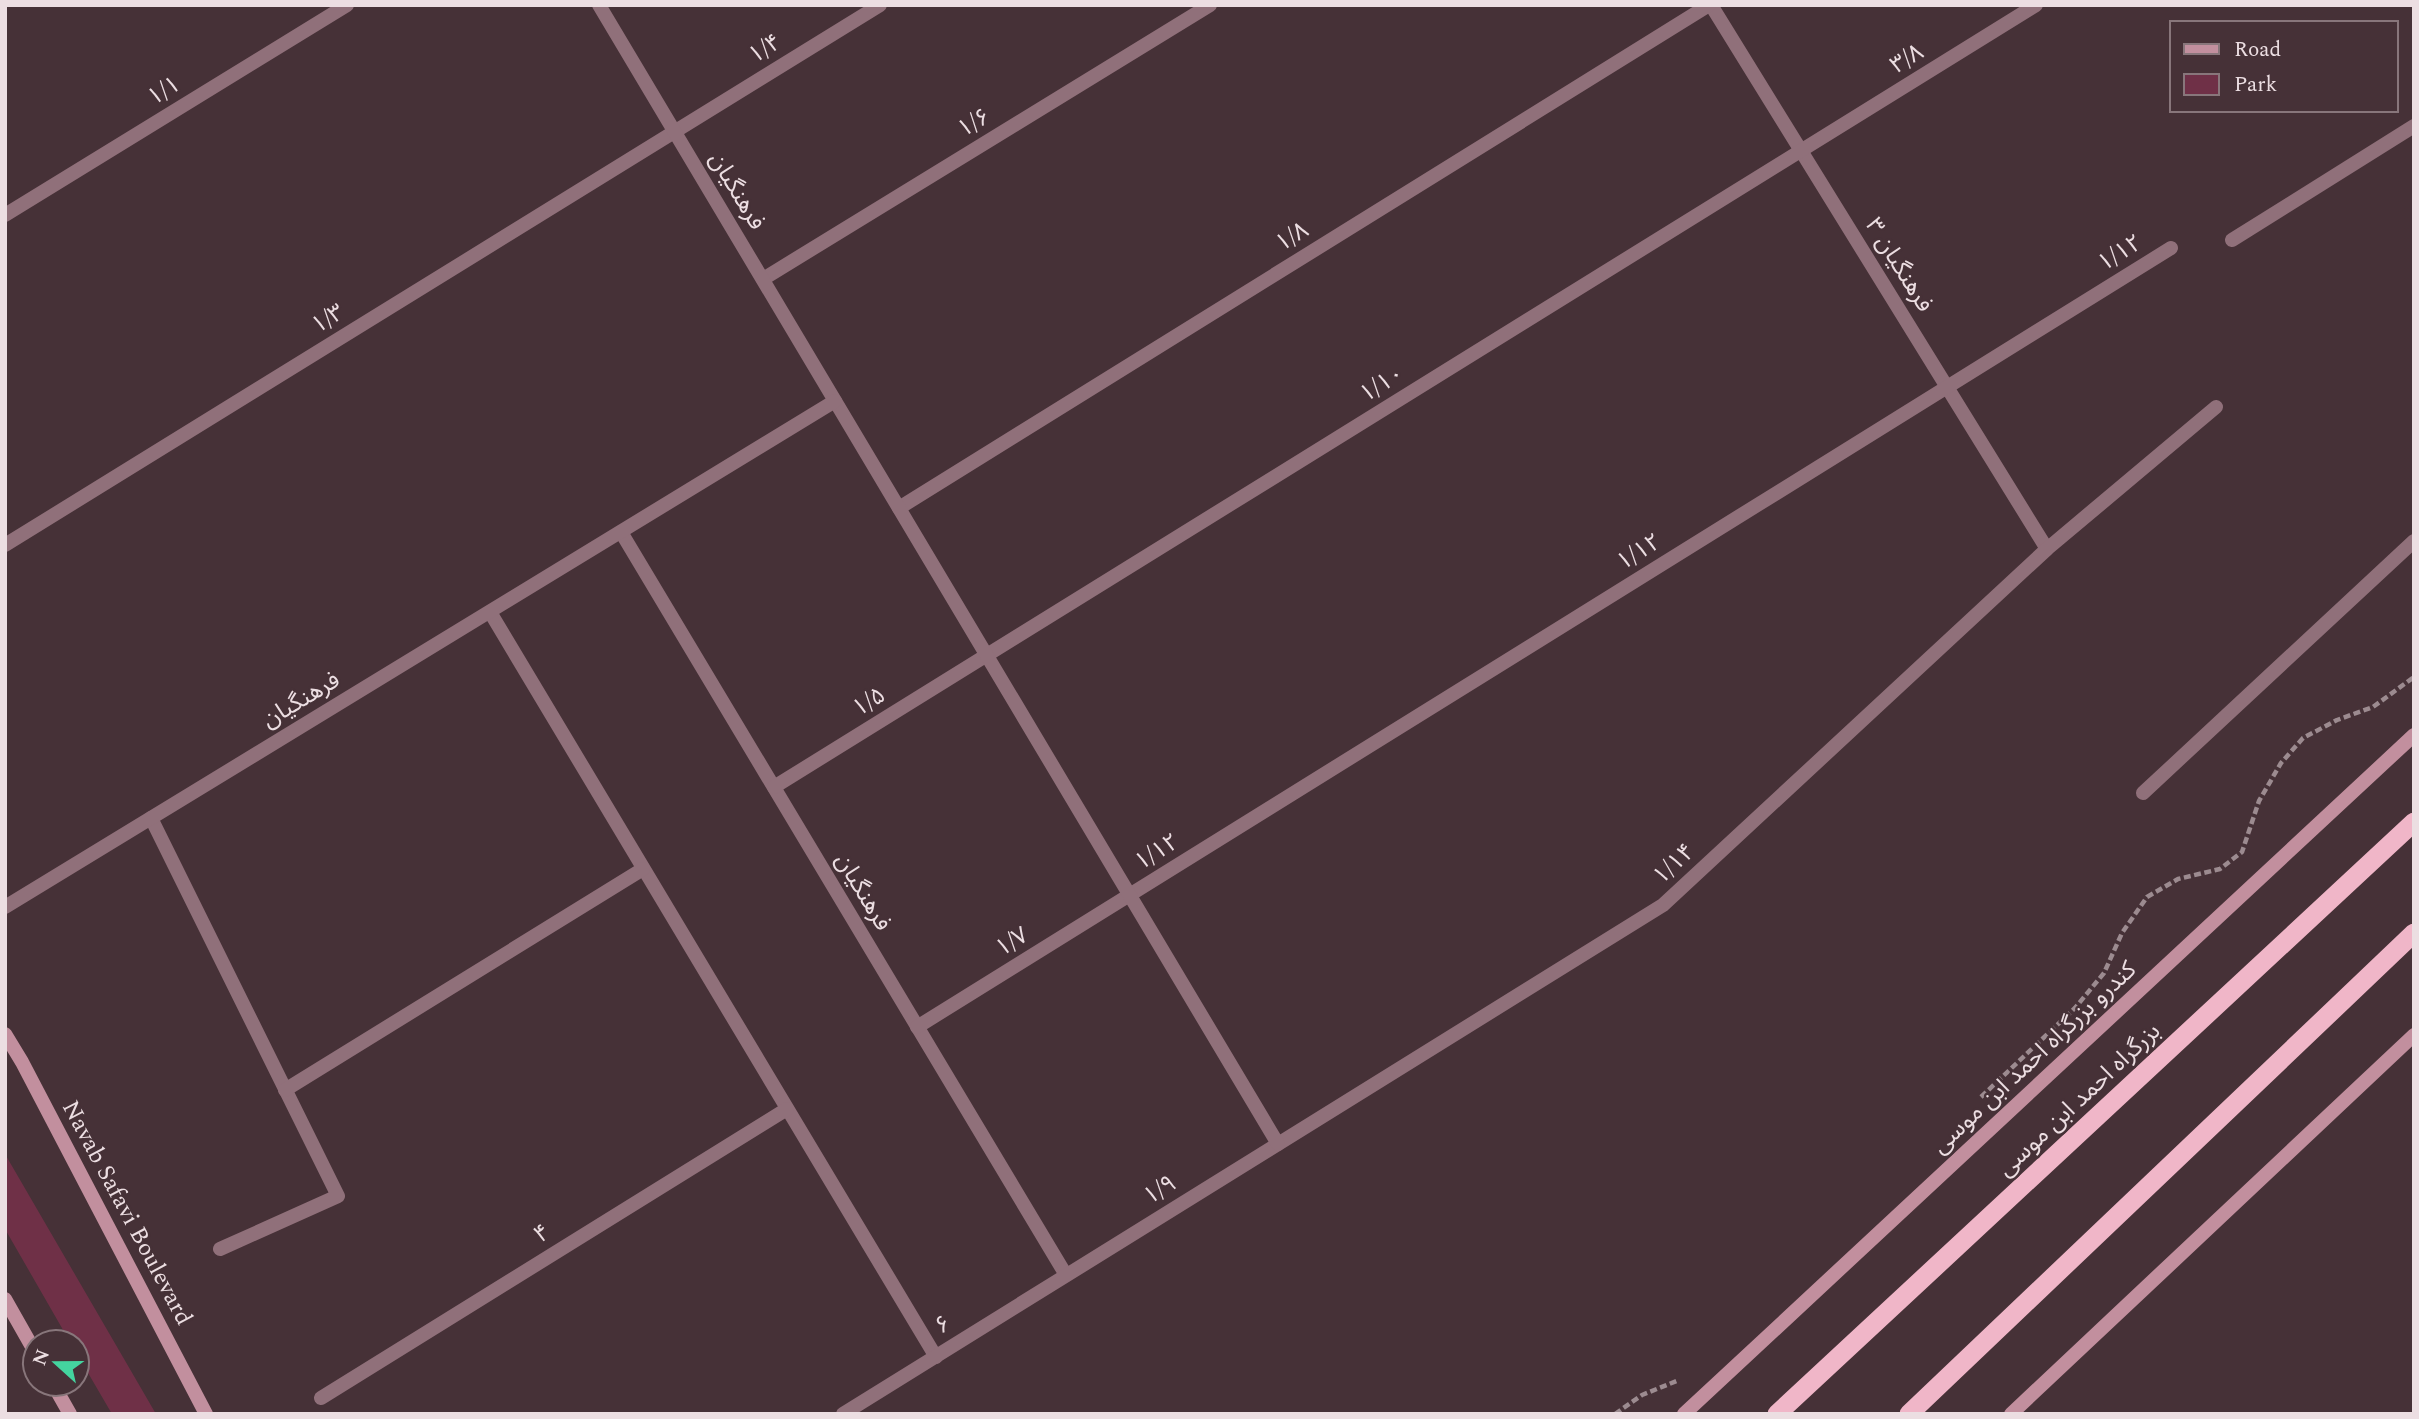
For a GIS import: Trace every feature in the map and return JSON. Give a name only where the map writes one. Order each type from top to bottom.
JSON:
[{"type":"highway","name":"بزرگراه احمد ابن موسی","points":[[1777,1414],[2414,822]]},
{"type":"highway","points":[[1909,1414],[2414,933]]},
{"type":"main road","name":"کندرو بزرگراه احمد ابن موسی","points":[[1684,1414],[2414,735]]},
{"type":"main road","name":"Navab Safavi Boulevard","points":[[5,1034],[206,1414]]},
{"type":"main road","points":[[2011,1414],[2414,1035]]},
{"type":"main road","points":[[5,1299],[21,1328]]},
{"type":"main road","points":[[61,1398],[70,1414]]},
{"type":"street","name":"۱/۱","points":[[5,215],[346,5]]},
{"type":"street","name":"فرهنگیان","points":[[599,5],[1278,1143]]},
{"type":"street","name":"۱/۴","points":[[675,132],[880,5]]},
{"type":"street","name":"۱/۶","points":[[763,279],[1210,5]]},
{"type":"street","name":"فرهنگیان ۳","points":[[1710,5],[2047,549]]},
{"type":"street","name":"۱/۸","points":[[899,508],[1710,5]]},
{"type":"street","name":"۳/۸","points":[[1801,151],[2036,5]]},
{"type":"street","points":[[2232,240],[2414,126]]},
{"type":"street","name":"۱/۳","points":[[5,545],[675,132]]},
{"type":"street","name":"۱/۱۰","points":[[988,655],[1801,151]]},
{"type":"street","name":"۱/۱۲","points":[[1130,895],[2171,248]]},
{"type":"street","name":"فرهنگیان","points":[[5,908],[835,401]]},
{"type":"street","name":"۱/۱۴","points":[[1278,1143],[1663,905],[2047,549],[2216,407]]},
{"type":"street","name":"فرهنگیان","points":[[621,532],[1066,1275]]},
{"type":"street","points":[[2143,793],[2414,541]]},
{"type":"street","points":[[490,612],[936,1357]]},
{"type":"street","name":"۱/۵","points":[[774,787],[988,655]]},
{"type":"street","points":[[151,818],[338,1196],[220,1249]]},
{"type":"street","points":[[285,1090],[643,869]]},
{"type":"street","name":"۱/۷","points":[[918,1027],[1130,895]]},
{"type":"street","name":"۴","points":[[321,1398],[787,1109]]},
{"type":"street","name":"۱/۹","points":[[1066,1275],[1278,1143]]},
{"type":"street","name":"۶","points":[[843,1414],[1066,1275]]},
{"type":"path","points":[[1975,1103],[2075,1008],[2104,973],[2122,933],[2147,897],[2178,879],[2220,869],[2242,852],[2259,801],[2281,762],[2303,738],[2337,720],[2373,708],[2414,677]]},
{"type":"path","points":[[1615,1414],[1642,1395],[1681,1379]]},
{"type":"green space","points":[[5,1154],[156,1414],[112,1414],[91,1378],[91,1328],[62,1328],[5,1229]]}]
